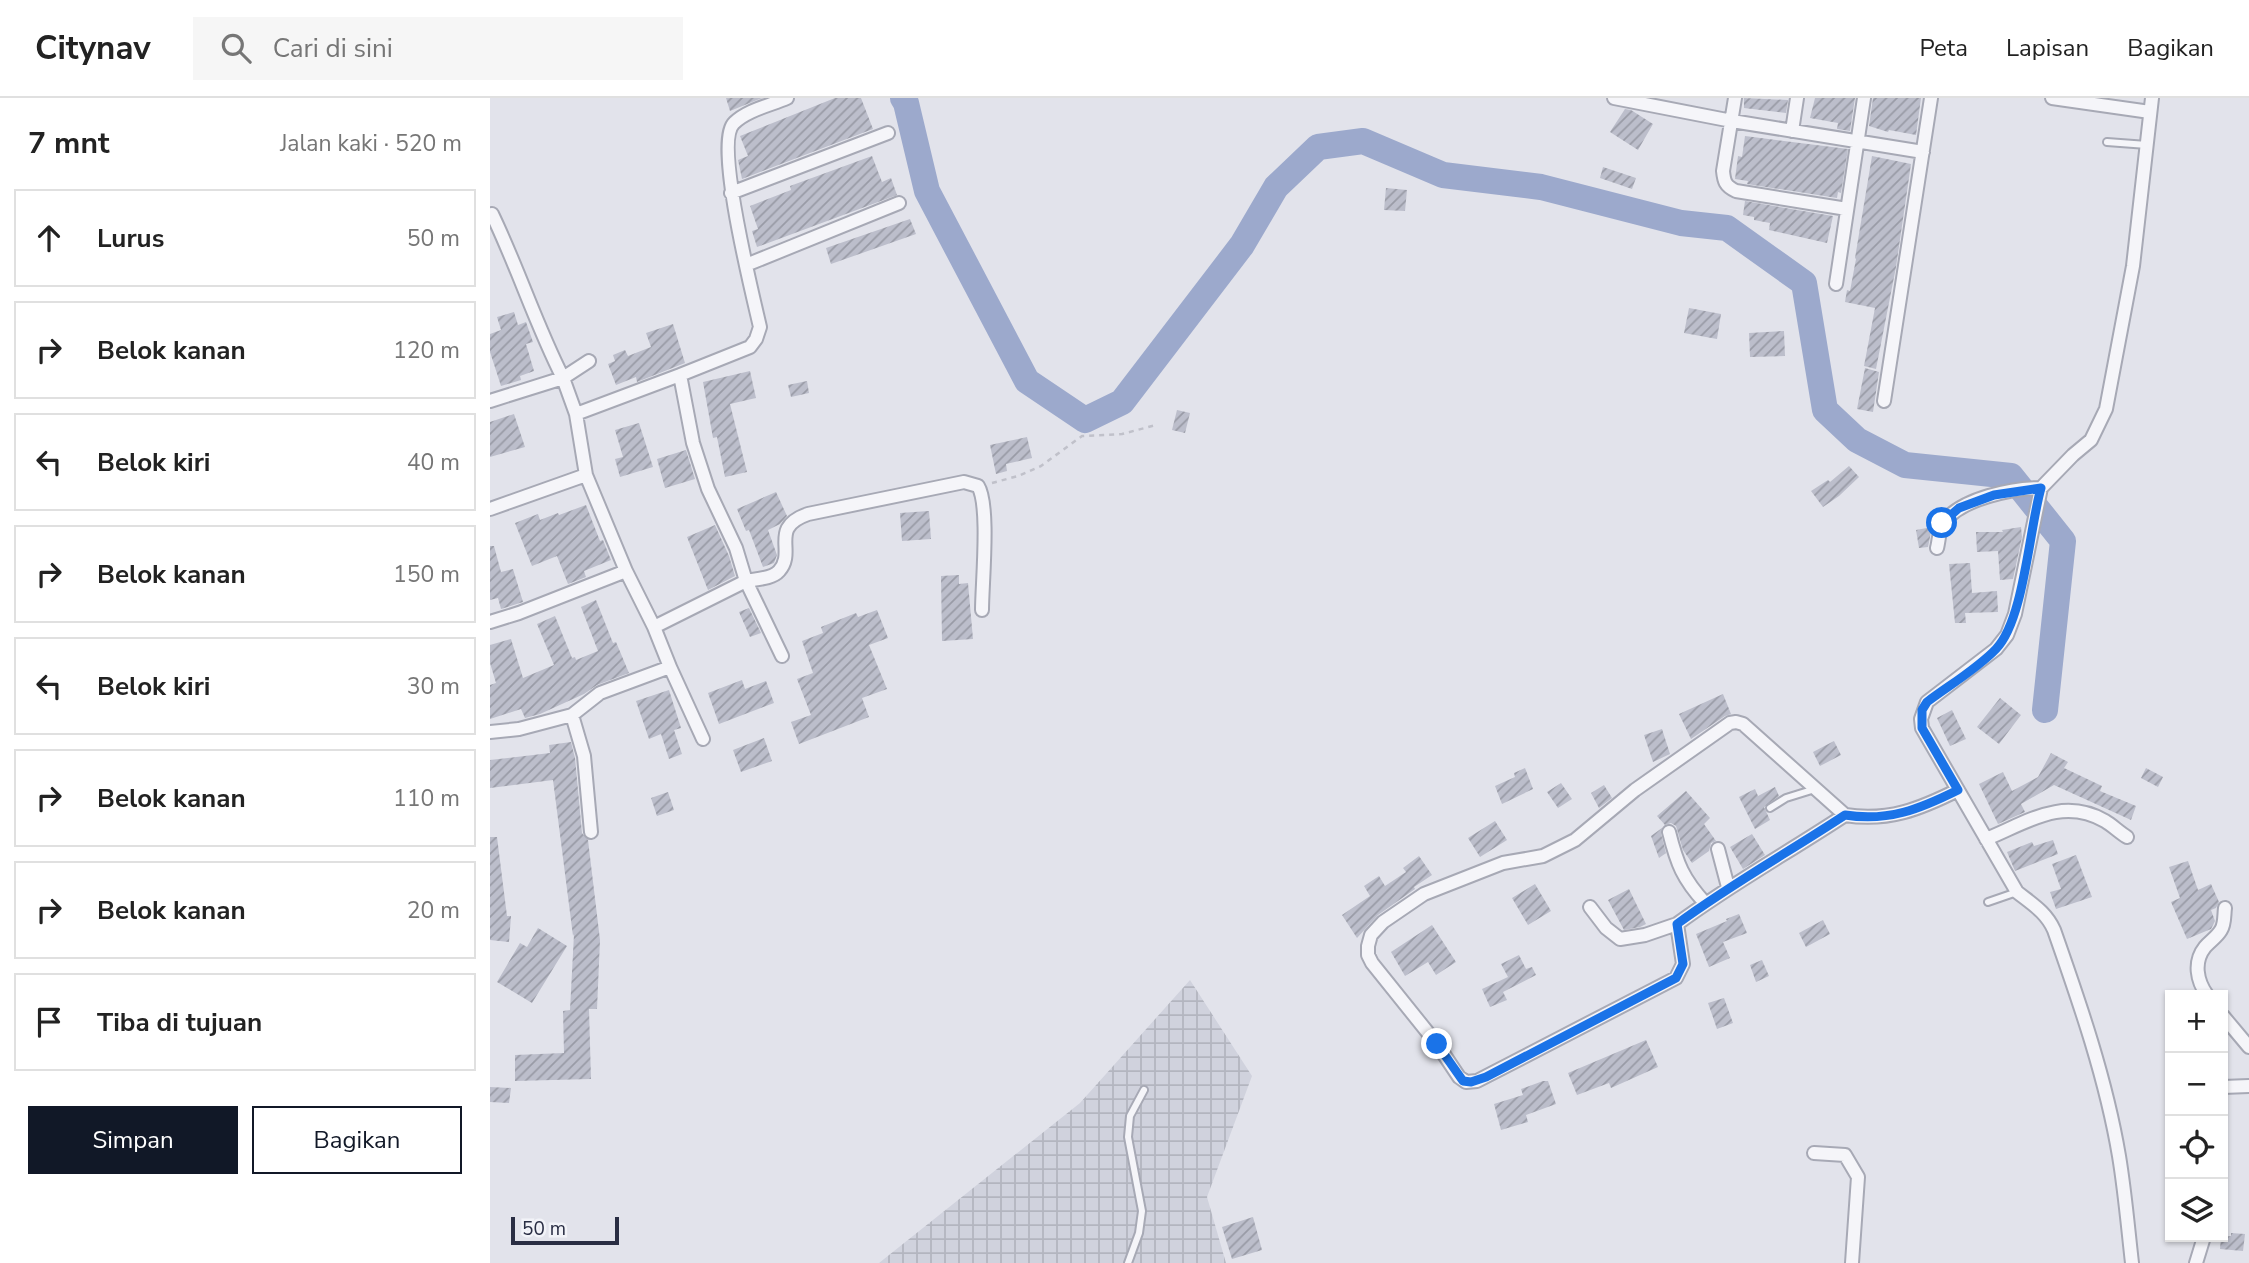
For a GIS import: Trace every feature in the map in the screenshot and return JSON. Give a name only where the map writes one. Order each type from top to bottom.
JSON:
[{"type":"street","points":[[576,414],[750,347],[756,339],[760,327],[731,193],[728,133],[733,123],[760,103],[787,98]]},
{"type":"street","points":[[1614,98],[1667,103],[1732,121],[1923,152]]},
{"type":"street","points":[[1735,98],[1723,171],[1728,187],[1736,191],[1847,209]]},
{"type":"street","points":[[1792,131],[1797,98]]},
{"type":"street","points":[[1836,284],[1864,98]]},
{"type":"street","points":[[1884,401],[1931,98]]},
{"type":"street","points":[[2052,98],[2150,112]]},
{"type":"street","points":[[2132,1263],[2120,1157],[2106,1093],[2080,1004],[2050,920],[2017,892],[1922,728],[1922,710],[1927,702],[1996,649],[2007,635],[2015,614],[2036,492],[2091,440],[2106,409],[2133,266],[2152,98]]},
{"type":"street","points":[[731,193],[888,132]]},
{"type":"street","points":[[746,265],[899,203]]},
{"type":"street","points":[[491,213],[563,378],[576,414],[586,475],[626,571],[703,738]]},
{"type":"street","points":[[490,401],[563,378],[589,361]]},
{"type":"street","points":[[680,375],[696,454],[708,489],[736,548],[746,581],[782,656]]},
{"type":"street","points":[[490,509],[586,475]]},
{"type":"street","points":[[654,627],[746,581],[779,571],[784,561],[787,529],[791,522],[798,518],[964,482],[978,486],[982,492],[982,610]]},
{"type":"street","points":[[1937,548],[1942,523],[1959,508],[1994,495],[2036,492]]},
{"type":"street","points":[[490,622],[626,571]]},
{"type":"street","points":[[490,732],[519,729],[572,715],[600,693],[670,667]]},
{"type":"street","points":[[572,715],[584,757],[591,832]]},
{"type":"street","points":[[1677,924],[1683,964],[1676,978],[1486,1077],[1471,1082],[1463,1081],[1459,1077],[1368,955],[1371,935],[1383,922],[1424,894],[1503,863],[1543,856],[1575,840],[1635,790],[1730,723],[1743,724],[1845,815],[1881,818],[1914,810],[1958,790]]},
{"type":"street","points":[[1986,839],[2050,811],[2073,810],[2104,820],[2127,837]]},
{"type":"street","points":[[1590,907],[1606,928],[1620,939],[1645,935],[1677,924],[1727,887],[1786,854],[1845,815]]},
{"type":"street","points":[[1669,832],[1676,861],[1689,886],[1705,903]]},
{"type":"street","points":[[1718,849],[1727,887]]},
{"type":"street","points":[[2205,990],[2197,965],[2200,954],[2223,926],[2225,908]]},
{"type":"street","points":[[2228,1022],[2249,1046]]},
{"type":"street","points":[[2228,1087],[2249,1086]]},
{"type":"street","points":[[1814,1153],[1845,1156],[1858,1177],[1852,1263]]},
{"type":"street","points":[[2196,1263],[2202,1242]]},
{"type":"lane","points":[[2107,142],[2147,145]]},
{"type":"lane","points":[[1770,808],[1786,797],[1815,789]]},
{"type":"lane","points":[[1987,902],[2017,892]]},
{"type":"lane","points":[[1128,1263],[1139,1233],[1142,1211],[1128,1137],[1130,1116],[1144,1090]]},
{"type":"path","points":[[978,486],[1018,477],[1082,436],[1122,435],[1156,425]]},
{"type":"shaded area","points":[[1190,980],[1252,1076],[1207,1197],[1226,1263],[879,1263],[1080,1103]]},
{"type":"building","points":[[726,98],[762,98],[730,111]]},
{"type":"building","points":[[835,98],[861,98],[873,129],[742,179],[738,160],[748,156],[740,136]]},
{"type":"building","points":[[1744,98],[1788,100],[1786,113],[1744,108]]},
{"type":"building","points":[[1815,98],[1855,98],[1850,131],[1837,129],[1838,123],[1810,118]]},
{"type":"building","points":[[1873,98],[1921,98],[1916,135],[1888,132],[1869,126]]},
{"type":"building","points":[[1625,109],[1653,124],[1638,150],[1610,132]]},
{"type":"building","points":[[1745,136],[1848,149],[1841,193],[1838,192],[1837,198],[1747,184],[1748,181],[1735,179],[1738,156],[1742,157]]},
{"type":"building","points":[[872,156],[882,182],[891,178],[897,195],[757,247],[752,231],[758,229],[750,206],[791,190],[790,186]]},
{"type":"building","points":[[1872,156],[1911,164],[1896,267],[1876,369],[1864,366],[1875,308],[1845,302],[1847,290],[1850,291],[1856,259]]},
{"type":"building","points":[[1603,167],[1636,178],[1632,189],[1600,178]]},
{"type":"building","points":[[1386,188],[1407,190],[1405,211],[1384,210]]},
{"type":"building","points":[[1745,201],[1833,216],[1827,243],[1769,230],[1770,223],[1743,215]]},
{"type":"building","points":[[910,219],[916,234],[831,264],[826,248]]},
{"type":"building","points":[[1689,308],[1721,314],[1717,339],[1684,333]]},
{"type":"building","points":[[514,312],[518,325],[526,322],[533,342],[526,344],[534,371],[520,376],[521,380],[501,386],[490,352],[490,334],[501,330],[497,317]]},
{"type":"building","points":[[673,324],[685,363],[637,382],[636,377],[616,385],[608,364],[615,361],[613,355],[625,350],[628,356],[651,347],[646,333]]},
{"type":"building","points":[[1784,331],[1785,356],[1750,357],[1749,333]]},
{"type":"building","points":[[1865,368],[1879,372],[1873,412],[1857,409]]},
{"type":"building","points":[[750,371],[756,398],[730,404],[747,472],[725,477],[717,437],[713,438],[703,382]]},
{"type":"building","points":[[807,381],[809,393],[791,397],[788,385]]},
{"type":"building","points":[[1177,410],[1190,413],[1185,433],[1172,430]]},
{"type":"building","points":[[514,414],[525,447],[490,457],[490,422]]},
{"type":"building","points":[[639,423],[653,467],[620,477],[615,459],[623,457],[615,430]]},
{"type":"building","points":[[1027,437],[1032,458],[1006,464],[1007,471],[996,474],[990,445]]},
{"type":"building","points":[[686,450],[695,479],[665,488],[657,459]]},
{"type":"building","points":[[1849,466],[1859,477],[1823,507],[1811,491],[1828,480],[1830,482]]},
{"type":"building","points":[[776,492],[787,516],[780,524],[768,530],[777,555],[774,563],[763,567],[749,530],[746,531],[737,509]]},
{"type":"building","points":[[586,505],[600,541],[603,540],[611,560],[584,571],[586,577],[568,584],[557,556],[532,566],[515,523],[538,514],[540,520]]},
{"type":"building","points":[[929,511],[931,539],[902,541],[900,513]]},
{"type":"building","points":[[715,525],[735,576],[708,590],[687,537]]},
{"type":"building","points":[[1932,527],[1928,547],[1919,548],[1916,530]]},
{"type":"building","points":[[2021,527],[2022,537],[2013,579],[2000,580],[1998,551],[1977,552],[1976,532],[2003,532],[2002,530]]},
{"type":"building","points":[[490,546],[494,546],[501,572],[513,569],[523,602],[501,609],[498,598],[490,600]]},
{"type":"building","points":[[1970,563],[1972,593],[1997,591],[1998,612],[1965,613],[1966,623],[1955,623],[1949,564]]},
{"type":"building","points":[[959,575],[959,584],[968,583],[973,639],[942,641],[941,576]]},
{"type":"building","points":[[596,600],[613,643],[616,642],[629,673],[597,685],[584,694],[540,714],[525,718],[521,709],[490,719],[490,685],[496,683],[490,663],[490,645],[511,639],[523,678],[554,665],[537,624],[555,616],[572,658],[575,657],[576,660],[598,651],[581,607]]},
{"type":"building","points":[[749,608],[761,633],[750,637],[739,612]]},
{"type":"building","points":[[877,610],[888,638],[869,645],[887,689],[862,698],[869,717],[799,744],[791,722],[811,715],[797,679],[813,673],[802,641],[823,633],[821,627],[856,613],[858,617]]},
{"type":"building","points":[[742,680],[745,689],[766,681],[774,703],[719,724],[708,693]]},
{"type":"building","points":[[669,690],[681,728],[674,730],[682,754],[669,759],[661,734],[649,739],[636,701]]},
{"type":"building","points":[[1723,694],[1731,714],[1691,739],[1679,714]]},
{"type":"building","points":[[2000,698],[2021,715],[1999,744],[1977,727]]},
{"type":"building","points":[[1952,710],[1966,739],[1950,746],[1937,718]]},
{"type":"building","points":[[1662,729],[1670,754],[1653,762],[1644,735]]},
{"type":"building","points":[[764,738],[772,761],[741,772],[733,750]]},
{"type":"building","points":[[1834,741],[1841,755],[1820,766],[1813,752]]},
{"type":"building","points":[[571,742],[582,833],[588,840],[600,940],[597,1009],[589,1009],[591,1079],[515,1081],[515,1055],[564,1053],[563,1011],[570,1010],[574,934],[573,936],[553,780],[490,788],[490,760],[550,753],[549,745]]},
{"type":"building","points":[[2051,753],[2068,762],[2064,768],[2102,786],[2100,791],[2136,806],[2131,820],[2054,785],[2021,804],[2025,812],[1998,824],[1979,784],[2003,772],[2012,791],[2038,777]]},
{"type":"building","points":[[1525,768],[1533,789],[1502,804],[1495,786],[1515,777],[1514,773]]},
{"type":"building","points":[[2146,768],[2163,777],[2158,787],[2141,778]]},
{"type":"building","points":[[1561,783],[1572,799],[1558,808],[1547,792]]},
{"type":"building","points":[[1604,785],[1612,798],[1599,808],[1591,793]]},
{"type":"building","points":[[1775,787],[1779,796],[1764,807],[1770,820],[1755,829],[1739,797],[1755,789],[1758,796]]},
{"type":"building","points":[[1686,791],[1710,818],[1704,824],[1716,841],[1711,843],[1709,851],[1692,863],[1683,850],[1676,826],[1671,823],[1665,825],[1657,816]]},
{"type":"building","points":[[668,792],[674,810],[657,816],[651,798]]},
{"type":"building","points":[[1495,821],[1507,840],[1480,857],[1468,838]]},
{"type":"building","points":[[1662,828],[1666,853],[1659,858],[1651,836]]},
{"type":"building","points":[[1752,834],[1765,855],[1743,869],[1730,847]]},
{"type":"building","points":[[490,837],[497,837],[507,916],[511,916],[509,942],[490,940]]},
{"type":"building","points":[[2053,840],[2058,854],[2015,871],[2007,852],[2032,842],[2034,846]]},
{"type":"building","points":[[2076,855],[2092,897],[2056,909],[2050,892],[2061,889],[2052,864]]},
{"type":"building","points":[[1419,856],[1432,875],[1378,915],[1357,938],[1342,915],[1370,896],[1364,886],[1379,876],[1385,886],[1406,872],[1403,868]]},
{"type":"building","points":[[2188,861],[2198,890],[2211,884],[2219,902],[2216,908],[2211,910],[2215,921],[2211,929],[2187,939],[2171,902],[2180,898],[2169,867]]},
{"type":"building","points":[[1535,884],[1551,911],[1528,925],[1512,898]]},
{"type":"building","points":[[1629,889],[1646,924],[1624,930],[1608,900]]},
{"type":"building","points":[[1739,914],[1747,933],[1723,942],[1730,958],[1709,967],[1696,934]]},
{"type":"building","points":[[1823,920],[1830,934],[1806,947],[1799,933]]},
{"type":"building","points":[[1432,925],[1456,962],[1436,975],[1428,962],[1405,976],[1391,952]]},
{"type":"building","points":[[538,928],[567,946],[532,1003],[497,982],[520,943],[527,947]]},
{"type":"building","points":[[1519,955],[1526,969],[1532,967],[1536,975],[1503,992],[1507,1000],[1490,1007],[1482,989],[1508,977],[1501,964]]},
{"type":"building","points":[[1762,960],[1769,976],[1756,982],[1750,965]]},
{"type":"building","points":[[1724,998],[1733,1023],[1717,1029],[1708,1003]]},
{"type":"building","points":[[1646,1040],[1658,1067],[1611,1088],[1609,1083],[1577,1095],[1568,1073]]},
{"type":"building","points":[[1548,1081],[1556,1104],[1526,1115],[1528,1122],[1501,1130],[1494,1104],[1523,1095],[1521,1089]]},
{"type":"building","points":[[490,1087],[511,1088],[509,1103],[490,1102]]},
{"type":"building","points":[[1253,1217],[1262,1250],[1232,1259],[1222,1227]]},
{"type":"building","points":[[2231,1233],[2245,1234],[2243,1251],[2220,1249],[2221,1242],[2228,1242],[2228,1236]]},
{"type":"waterway","points":[[903,98],[927,191],[1027,381],[1085,420],[1122,402],[1242,245],[1276,187],[1318,147],[1363,141],[1443,175],[1541,187],[1681,223],[1727,228],[1804,283],[1825,410],[1857,440],[1905,465],[2011,476],[2063,541],[2045,710]]},
{"type":"route","points":[[1437,1044],[1463,1081],[1471,1082],[1486,1077],[1676,978],[1683,964],[1677,924],[1727,887],[1786,854],[1845,815],[1881,818],[1914,810],[1958,790],[1922,728],[1922,710],[1927,702],[1996,649],[2007,635],[2015,614],[2041,488],[1994,495],[1959,508],[1942,523]]}]
